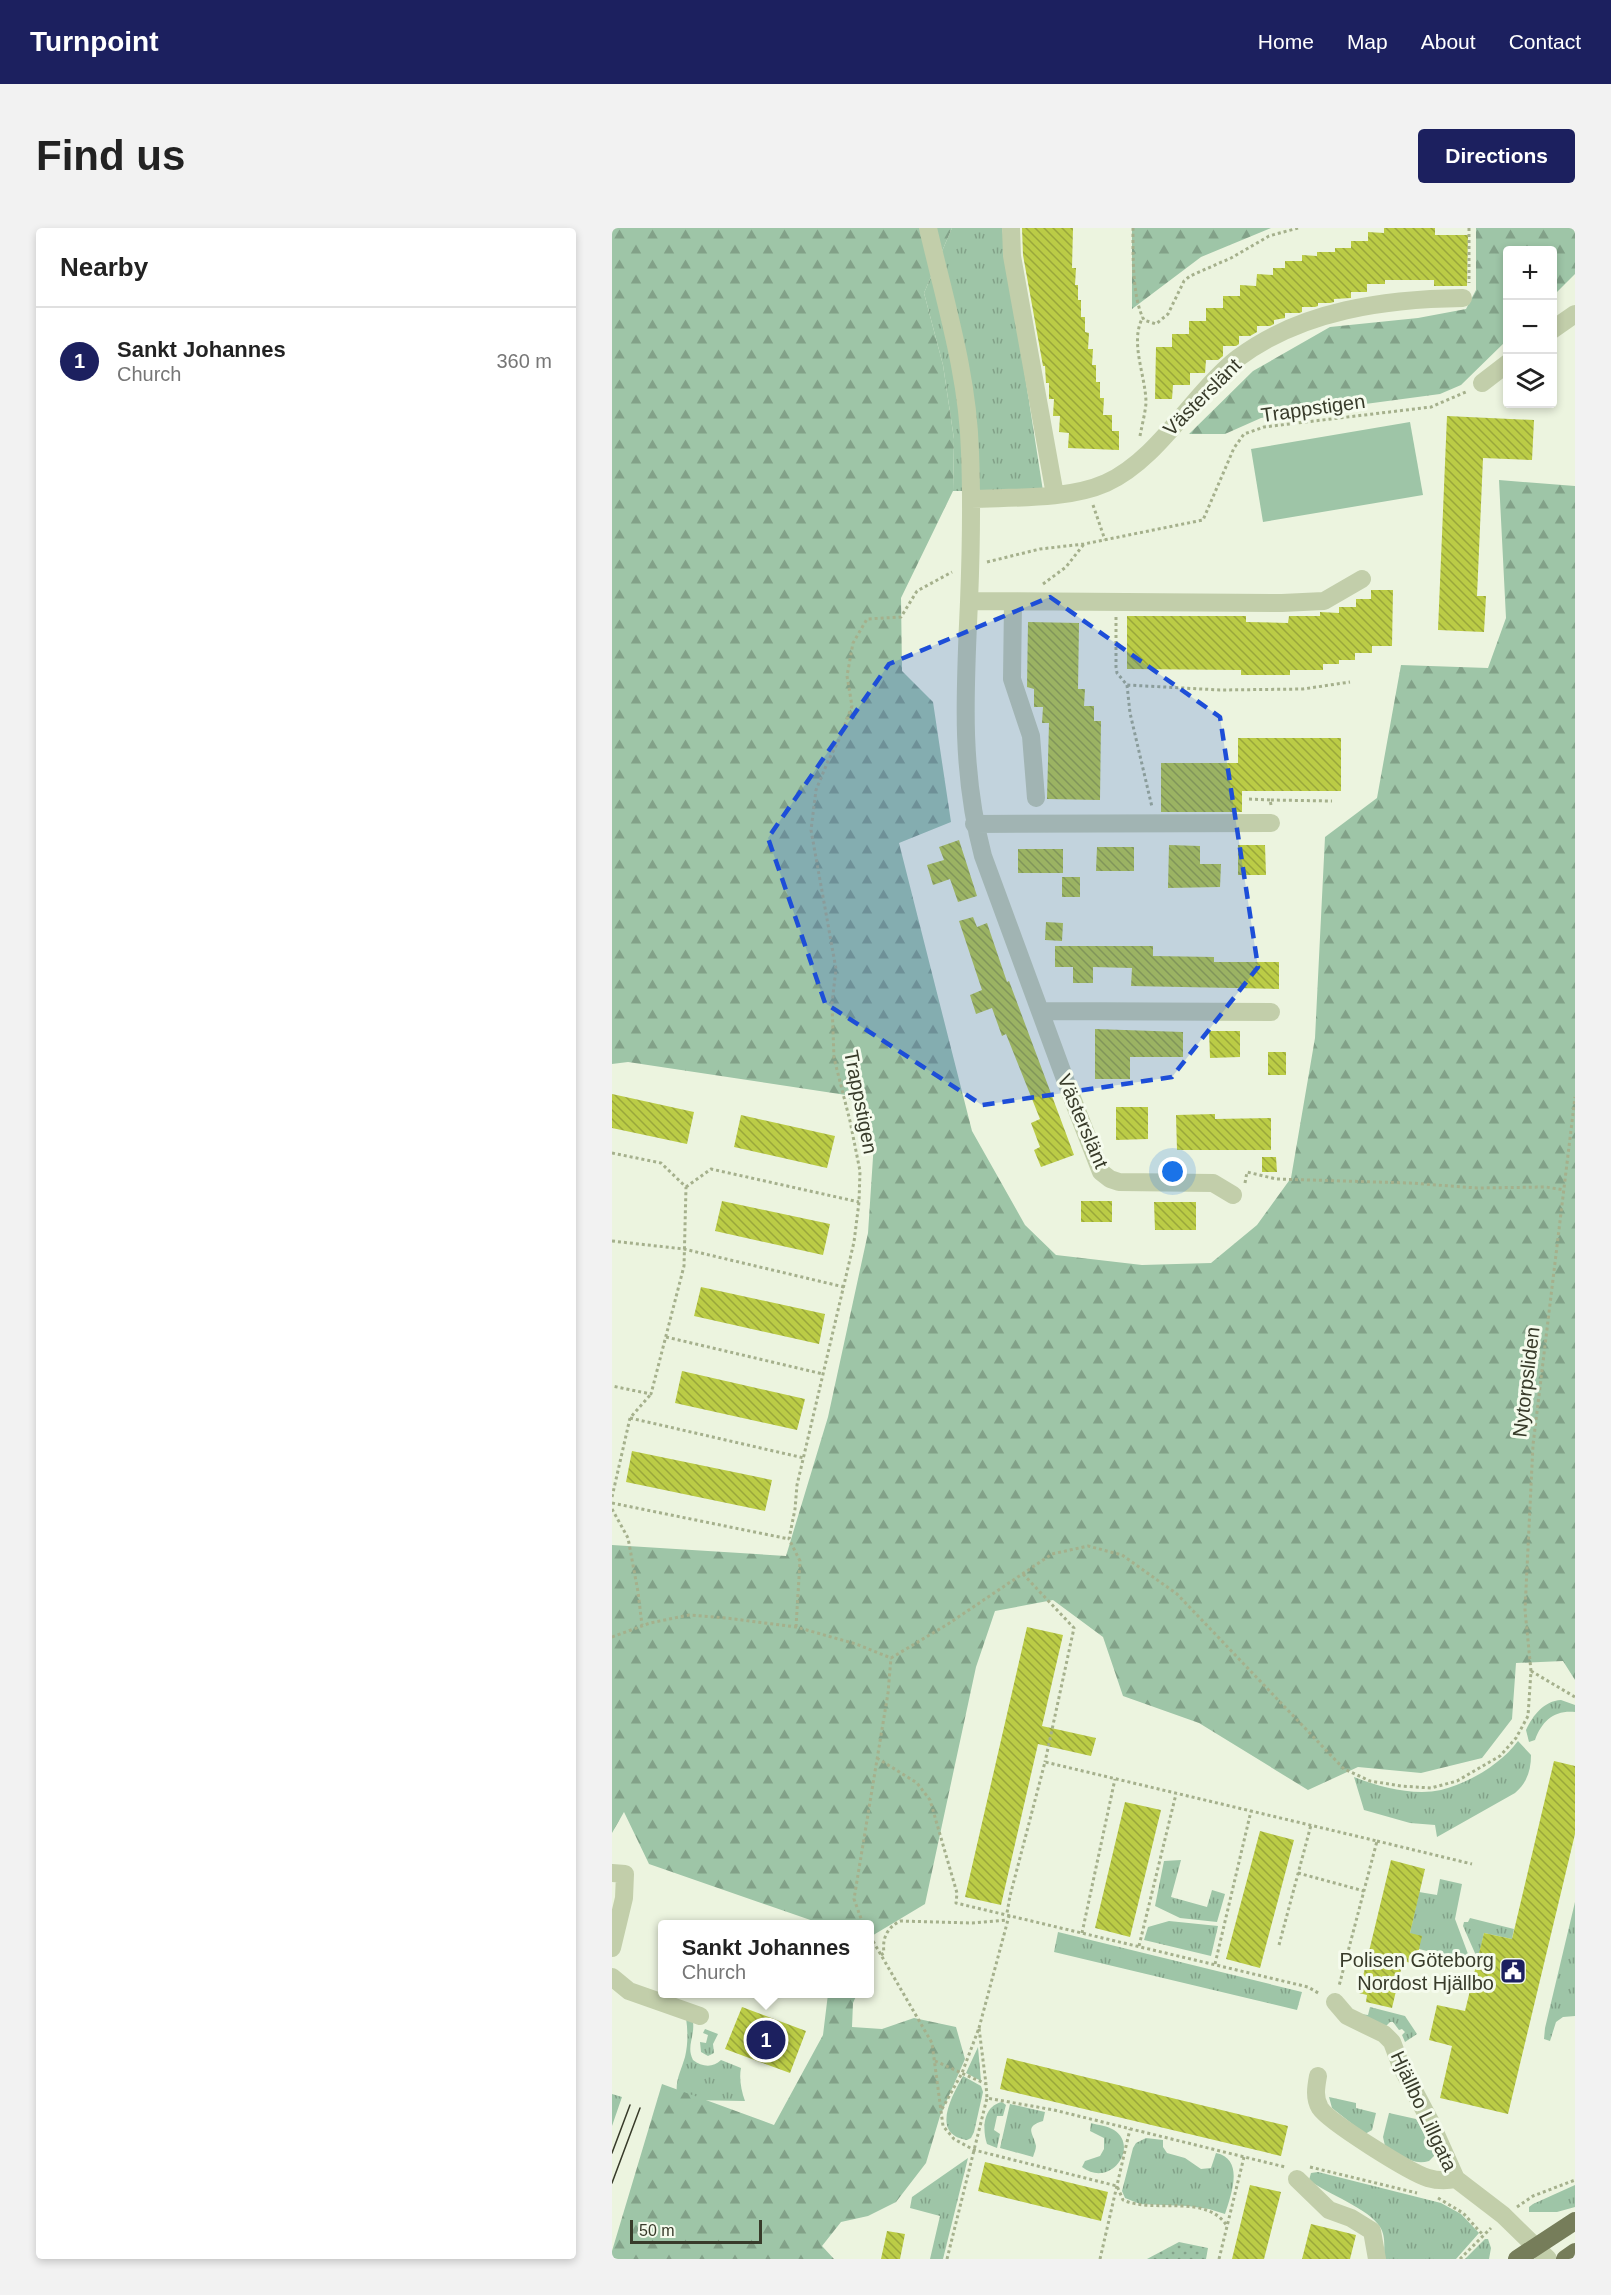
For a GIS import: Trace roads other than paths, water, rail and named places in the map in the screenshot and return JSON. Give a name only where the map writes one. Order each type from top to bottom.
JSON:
[{"type":"main road","points":[[1517,2259],[1542,2253],[1575,2221]]},
{"type":"main road","points":[[1564,2259],[1575,2252]]},
{"type":"street","name":"Västerslänt","points":[[928,228],[960,358],[970,449],[969,601],[965,684],[967,776],[974,824],[983,856],[1101,1172],[1119,1182],[1213,1184],[1233,1195]]},
{"type":"street","points":[[1011,228],[1012,256],[1055,495]]},
{"type":"street","name":"Västerslänt","points":[[971,499],[1055,495],[1107,483],[1135,464],[1237,358],[1265,341],[1311,320],[1343,311],[1399,302],[1463,298]]},
{"type":"street","points":[[1557,327],[1575,314]]},
{"type":"street","points":[[1482,383],[1503,367]]},
{"type":"street","points":[[969,601],[1282,603],[1324,601],[1362,579]]},
{"type":"street","points":[[1020,602],[1012,679],[1031,736],[1036,798]]},
{"type":"street","points":[[974,824],[1271,823]]},
{"type":"street","points":[[1041,1011],[1271,1012]]},
{"type":"street","points":[[612,1873],[625,1874],[624,1898],[612,1948]]},
{"type":"street","points":[[612,1977],[629,1991],[700,2016]]},
{"type":"street","name":"Hjällbo Lillgata","points":[[1335,2002],[1347,2016],[1384,2034],[1392,2042],[1401,2066],[1430,2121],[1456,2179],[1503,2215],[1542,2253]]},
{"type":"street","name":"Hjällbo Lillgata","points":[[1318,2076],[1315,2091],[1317,2101],[1321,2109],[1341,2127],[1428,2178],[1446,2182],[1456,2179]]},
{"type":"street","points":[[1295,2169],[1329,2210],[1352,2218],[1372,2231],[1377,2259]]},
{"type":"tram line","points":[[612,2153],[630,2105]]},
{"type":"tram line","points":[[612,2183],[640,2108]]},
{"type":"place","name":"Polisen Göteborg Nordost Hjällbo","points":[[1513,1971]]},
{"type":"place","name":"Sankt Johannes","points":[[766,2040]]}]
